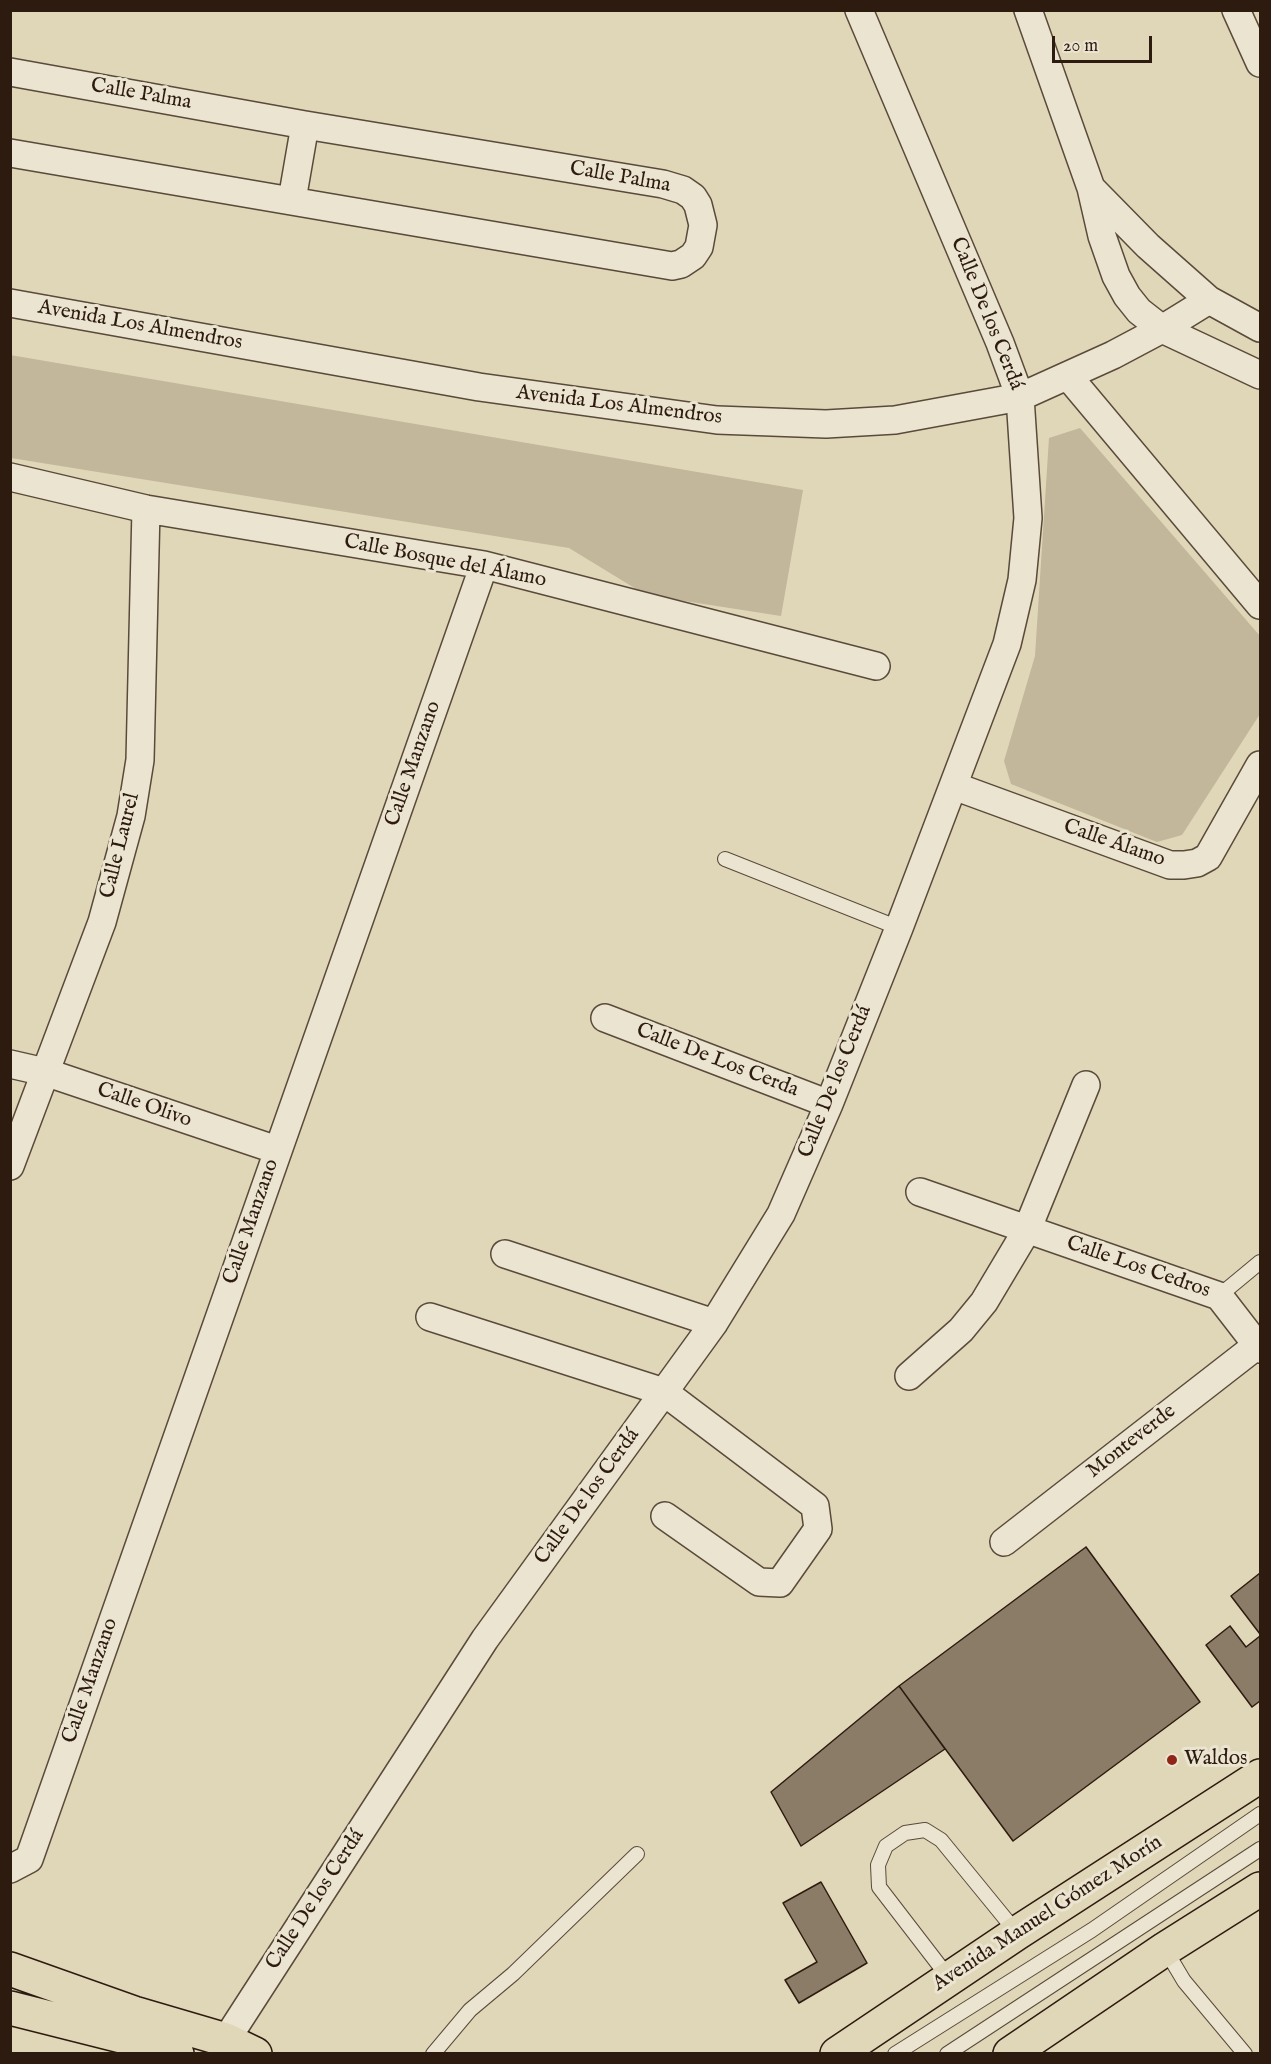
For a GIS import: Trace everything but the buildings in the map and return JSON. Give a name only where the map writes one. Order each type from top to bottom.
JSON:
[{"type":"main road","name":"Avenida Manuel Gómez Morín","points":[[837,2054],[1017,1933],[1260,1776]]},
{"type":"main road","points":[[1010,2054],[1165,1949],[1260,1889]]},
{"type":"main road","points":[[10,1969],[134,2013],[226,2040],[255,2054]]},
{"type":"main road","points":[[10,2008],[114,2054]]},
{"type":"main road","points":[[10,2008],[149,2043],[177,2054]]},
{"type":"street","name":"Calle De los Cerdá","points":[[226,2040],[485,1639],[714,1323],[781,1214],[829,1104],[899,928],[1007,644],[1022,580],[1028,518],[1020,397],[859,10]]},
{"type":"street","points":[[1028,10],[1091,188],[1102,237],[1116,276],[1127,296],[1139,311],[1162,329],[1260,375]]},
{"type":"street","points":[[1236,10],[1260,63]]},
{"type":"street","name":"Calle Palma","points":[[10,72],[305,125],[663,184],[683,190],[693,197],[698,205],[703,225],[699,247],[693,256],[681,264],[672,266],[10,153]]},
{"type":"street","points":[[292,200],[305,125]]},
{"type":"street","points":[[1091,188],[1148,246],[1209,300],[1260,328]]},
{"type":"street","name":"Avenida Los Almendros","points":[[10,303],[479,387],[717,420],[826,424],[895,420],[1020,397],[1162,329],[1209,300]]},
{"type":"street","points":[[1068,376],[1260,605]]},
{"type":"street","name":"Calle Bosque del Álamo","points":[[10,477],[146,509],[484,566],[876,666]]},
{"type":"street","name":"Calle Laurel","points":[[10,1166],[102,922],[131,816],[140,760],[146,509]]},
{"type":"street","name":"Calle Manzano","points":[[10,1869],[29,1859],[484,566]]},
{"type":"street","name":"Calle Álamo","points":[[954,786],[1170,865],[1184,865],[1197,864],[1208,857],[1260,765]]},
{"type":"street","name":"Calle De Los Cerda","points":[[605,1018],[829,1104]]},
{"type":"street","name":"Calle Olivo","points":[[10,1065],[45,1072],[277,1150]]},
{"type":"street","points":[[909,1376],[961,1330],[984,1302],[1027,1230],[1086,1084]]},
{"type":"street","name":"Calle Los Cedros","points":[[920,1192],[1219,1296],[1260,1345]]},
{"type":"street","points":[[505,1254],[714,1323]]},
{"type":"street","points":[[430,1317],[664,1392],[815,1506],[818,1529],[780,1584],[759,1582],[665,1516]]},
{"type":"street","name":"Monteverde","points":[[1004,1542],[1260,1345]]},
{"type":"lane","points":[[725,860],[899,928]]},
{"type":"lane","points":[[1219,1296],[1260,1262]]},
{"type":"lane","points":[[896,2054],[1092,1930],[1260,1814]]},
{"type":"lane","points":[[950,1979],[879,1887],[878,1865],[886,1846],[905,1833],[925,1830],[941,1840],[1017,1933]]},
{"type":"lane","points":[[947,2054],[1260,1849]]},
{"type":"lane","points":[[433,2054],[470,2010],[513,1974],[637,1854]]},
{"type":"lane","points":[[1165,1949],[1184,1981],[1245,2054]]},
{"type":"shaded area","points":[[10,355],[803,490],[781,616],[646,595],[569,548],[11,458]]},
{"type":"shaded area","points":[[1080,428],[1260,636],[1260,714],[1182,835],[1157,842],[1011,784],[1004,761],[1035,656],[1049,438]]},
{"type":"place","name":"Waldos","points":[[1172,1760]]}]
